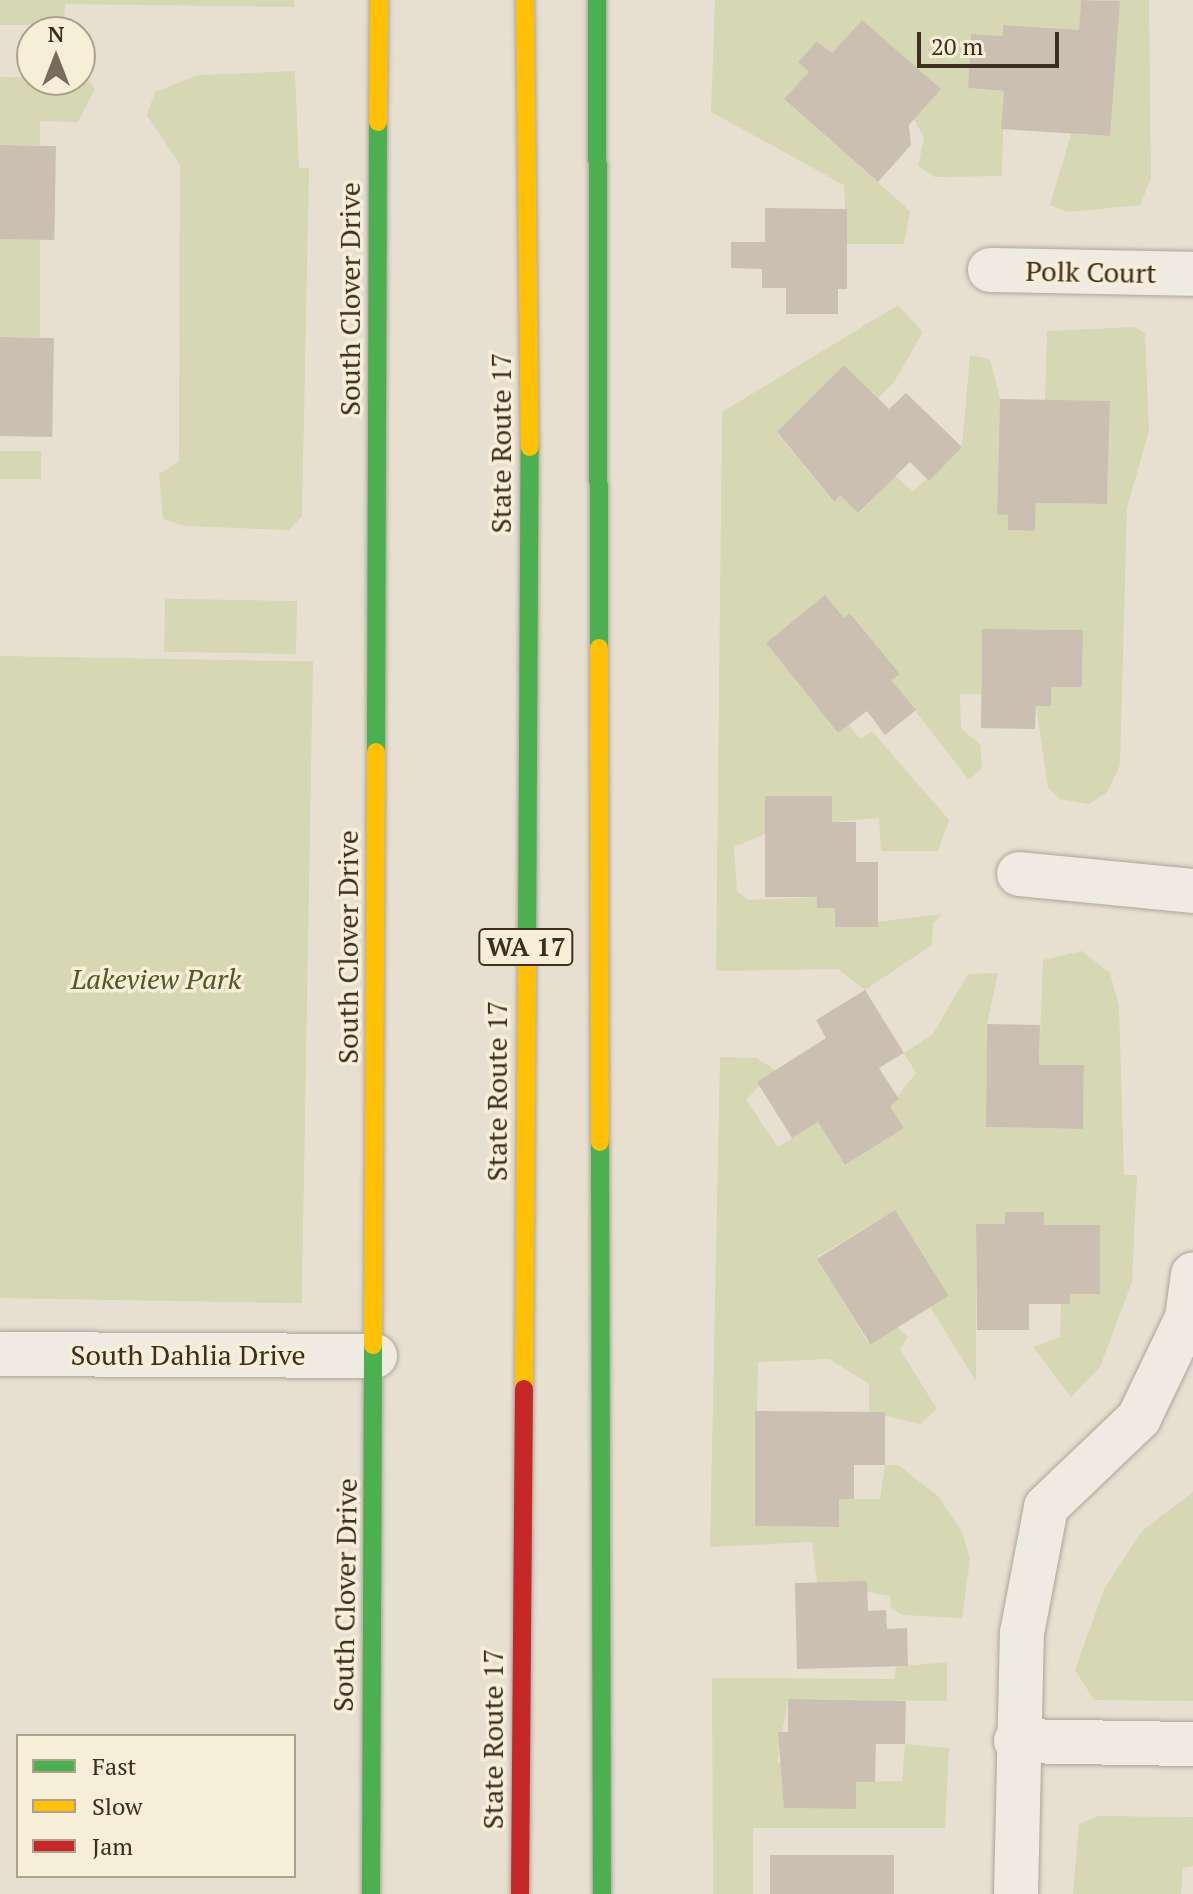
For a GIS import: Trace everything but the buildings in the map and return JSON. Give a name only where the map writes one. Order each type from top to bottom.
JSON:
[{"type":"main road","name":"South Clover Drive","points":[[371,1894],[379,0]]},
{"type":"main road","name":"State Route 17","points":[[520,1894],[530,487],[525,0]]},
{"type":"main road","name":"WA 17","points":[[597,0],[602,1894]]},
{"type":"street","name":"Polk Court","points":[[990,270],[1193,274]]},
{"type":"street","points":[[1019,874],[1193,891]]},
{"type":"street","points":[[1016,1894],[1016,1741],[1022,1633],[1046,1507],[1139,1418],[1187,1318],[1193,1274]]},
{"type":"street","name":"South Dahlia Drive","points":[[0,1354],[375,1356]]},
{"type":"street","points":[[1016,1741],[1193,1744]]},
{"type":"green space","points":[[0,0],[294,0],[294,7],[65,4],[64,16],[16,16],[16,25],[0,25]]},
{"type":"green space","points":[[715,0],[1081,0],[1079,30],[1004,25],[1003,36],[971,34],[968,88],[1004,91],[1002,176],[935,177],[918,166],[924,138],[862,21],[832,53],[817,41],[798,62],[809,72],[785,100],[910,211],[904,244],[847,244],[844,185],[711,112]]},
{"type":"green space","points":[[1100,0],[1149,0],[1151,178],[1140,205],[1068,212],[1050,205],[1071,134],[1109,136],[1119,1]]},
{"type":"green space","points":[[295,71],[299,168],[309,168],[302,516],[289,530],[185,526],[163,519],[159,474],[179,461],[180,165],[147,115],[155,92],[199,75]]},
{"type":"green space","points":[[0,77],[16,77],[16,96],[91,96],[78,122],[40,121],[40,145],[0,145]]},
{"type":"green space","points":[[0,239],[40,239],[40,337],[0,337]]},
{"type":"green space","points":[[898,305],[923,332],[894,382],[878,398],[844,365],[777,433],[833,502],[840,495],[859,513],[895,476],[913,491],[962,447],[970,355],[990,359],[1000,399],[997,513],[1008,515],[1008,530],[1035,531],[1036,503],[1107,504],[1110,402],[1045,400],[1047,331],[1134,327],[1145,333],[1149,431],[1127,508],[1120,765],[1107,792],[1089,804],[1060,799],[1048,788],[1036,706],[1051,706],[1051,687],[1082,687],[1083,630],[982,629],[981,694],[960,694],[961,729],[980,744],[982,768],[969,780],[891,680],[899,673],[851,613],[844,618],[825,596],[766,643],[838,733],[849,725],[860,739],[872,731],[949,820],[938,851],[881,851],[879,818],[832,822],[832,796],[766,796],[765,834],[734,847],[737,891],[748,900],[817,897],[817,908],[835,908],[835,927],[942,914],[933,924],[932,945],[865,990],[838,969],[716,971],[722,412]]},
{"type":"green space","points":[[0,451],[41,451],[41,479],[0,479]]},
{"type":"green space","points":[[165,599],[297,601],[296,654],[164,652]]},
{"type":"green space","name":"Lakeview Park","points":[[0,656],[313,661],[302,1303],[0,1298]]},
{"type":"green space","points":[[1082,951],[1110,973],[1119,1006],[1124,1175],[1137,1175],[1132,1282],[1100,1367],[1071,1397],[1033,1347],[1060,1337],[1061,1304],[1070,1304],[1070,1294],[1100,1293],[1100,1225],[1044,1225],[1044,1212],[1005,1212],[1005,1224],[976,1224],[976,1381],[930,1307],[947,1295],[895,1210],[817,1257],[868,1343],[897,1327],[908,1337],[900,1349],[937,1409],[920,1424],[869,1412],[869,1384],[829,1359],[758,1362],[755,1526],[839,1527],[839,1499],[880,1499],[885,1465],[898,1465],[938,1496],[962,1532],[970,1559],[962,1618],[903,1615],[891,1608],[890,1596],[817,1583],[812,1542],[710,1547],[720,1057],[757,1058],[775,1070],[746,1100],[778,1147],[818,1122],[845,1165],[904,1128],[890,1106],[916,1073],[904,1053],[933,1034],[968,974],[998,973],[987,1024],[986,1127],[1083,1129],[1084,1065],[1039,1065],[1043,960]]},
{"type":"green space","points":[[1193,1492],[1193,1701],[1094,1700],[1075,1670],[1104,1589],[1142,1531]]},
{"type":"green space","points":[[947,1662],[947,1701],[788,1699],[777,1763],[785,1763],[785,1808],[855,1809],[856,1782],[902,1781],[905,1744],[949,1748],[945,1828],[753,1828],[753,1894],[713,1894],[712,1678],[894,1679],[896,1667]]},
{"type":"green space","points":[[1098,1816],[1193,1817],[1193,1866],[1183,1868],[1181,1894],[1073,1894],[1079,1824]]},
{"type":"traffic: fast","points":[[597,0],[599,648]]},
{"type":"traffic: fast","points":[[376,752],[378,122]]},
{"type":"traffic: fast","points":[[527,945],[530,447]]},
{"type":"traffic: fast","points":[[600,1142],[602,1894]]},
{"type":"traffic: fast","points":[[371,1894],[373,1345]]},
{"type":"traffic: slow","points":[[378,122],[379,0]]},
{"type":"traffic: slow","points":[[525,0],[530,447]]},
{"type":"traffic: slow","points":[[599,648],[600,1142]]},
{"type":"traffic: slow","points":[[373,1345],[376,752]]},
{"type":"traffic: slow","points":[[524,1389],[527,945]]},
{"type":"traffic: jam","points":[[520,1894],[524,1389]]}]
